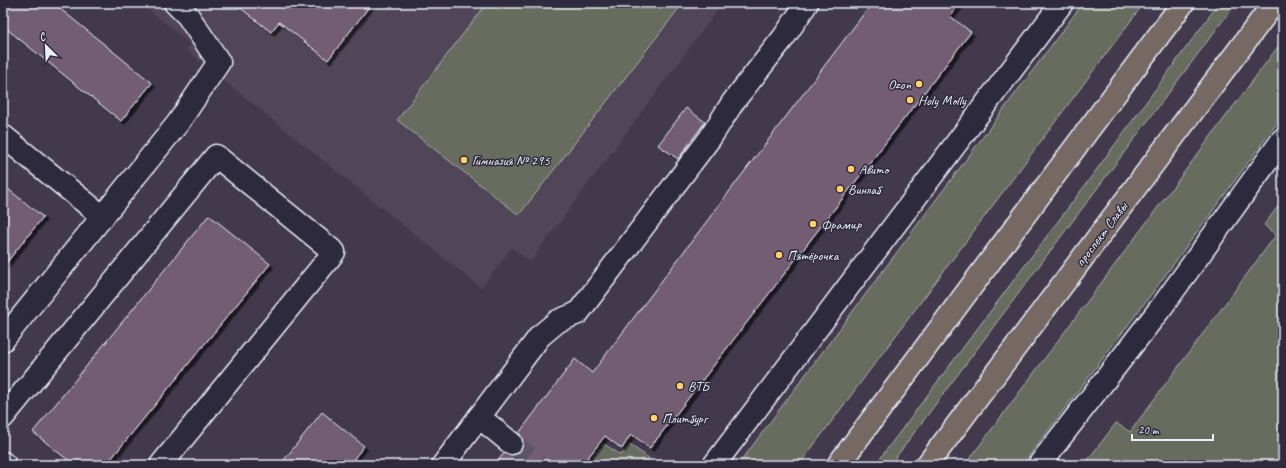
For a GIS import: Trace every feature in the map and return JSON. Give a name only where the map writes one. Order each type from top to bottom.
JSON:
[{"type":"main road","points":[[838,465],[1183,3]]},
{"type":"main road","name":"проспект Славы","points":[[927,465],[1274,3]]},
{"type":"street","points":[[3,340],[178,123],[219,62],[188,16],[175,3]]},
{"type":"street","points":[[443,465],[540,336],[558,321],[578,313],[710,138],[733,102],[784,37],[807,3]]},
{"type":"street","points":[[714,465],[1062,3]]},
{"type":"street","points":[[3,136],[103,217]]},
{"type":"street","points":[[1040,465],[1163,305],[1283,139]]},
{"type":"street","points":[[3,417],[216,156],[334,252],[161,465]]},
{"type":"street","points":[[479,416],[511,443]]},
{"type":"shaded area","name":"Гимназия № 295","points":[[140,3],[723,3],[530,262],[512,248],[481,288],[186,50],[191,44]]},
{"type":"green space","points":[[487,3],[683,3],[519,215],[397,120]]},
{"type":"green space","points":[[1083,3],[1144,3],[799,465],[738,465]]},
{"type":"green space","points":[[1219,3],[1236,3],[890,465],[875,465],[1083,188]]},
{"type":"green space","points":[[1283,40],[1283,115],[1150,296],[1022,465],[965,465]]},
{"type":"green space","points":[[1283,200],[1283,465],[1084,465],[1116,423],[1130,432],[1276,235],[1264,225]]},
{"type":"green space","points":[[604,444],[621,455],[630,445],[649,458],[644,465],[586,465]]},
{"type":"building","points":[[3,3],[53,3],[152,83],[121,121],[3,26]]},
{"type":"building","points":[[234,3],[372,3],[328,60],[279,22],[271,32]]},
{"type":"building","points":[[872,3],[961,3],[950,16],[971,32],[650,448],[631,434],[622,449],[605,436],[582,465],[495,465],[504,453],[515,455],[521,451],[523,439],[519,433],[575,359],[592,373]]},
{"type":"building","points":[[686,108],[705,122],[678,159],[658,145]]},
{"type":"building","points":[[3,185],[43,217],[3,267]]},
{"type":"building","points":[[209,215],[270,264],[106,465],[74,465],[33,432]]},
{"type":"building","points":[[322,412],[364,446],[349,465],[280,465]]},
{"type":"tunnel","points":[[511,443],[538,465]]},
{"type":"place","name":"Ozon","points":[[919,84]]},
{"type":"place","name":"Holy Molly","points":[[910,100]]},
{"type":"place","name":"Гимназия № 295","points":[[464,160]]},
{"type":"place","name":"Авито","points":[[851,169]]},
{"type":"place","name":"Винлаб","points":[[840,189]]},
{"type":"place","name":"Фрамир","points":[[813,224]]},
{"type":"place","name":"Пятёрочка","points":[[779,255]]},
{"type":"place","name":"ВТБ","points":[[680,386]]},
{"type":"place","name":"Плитбург","points":[[654,418]]}]
